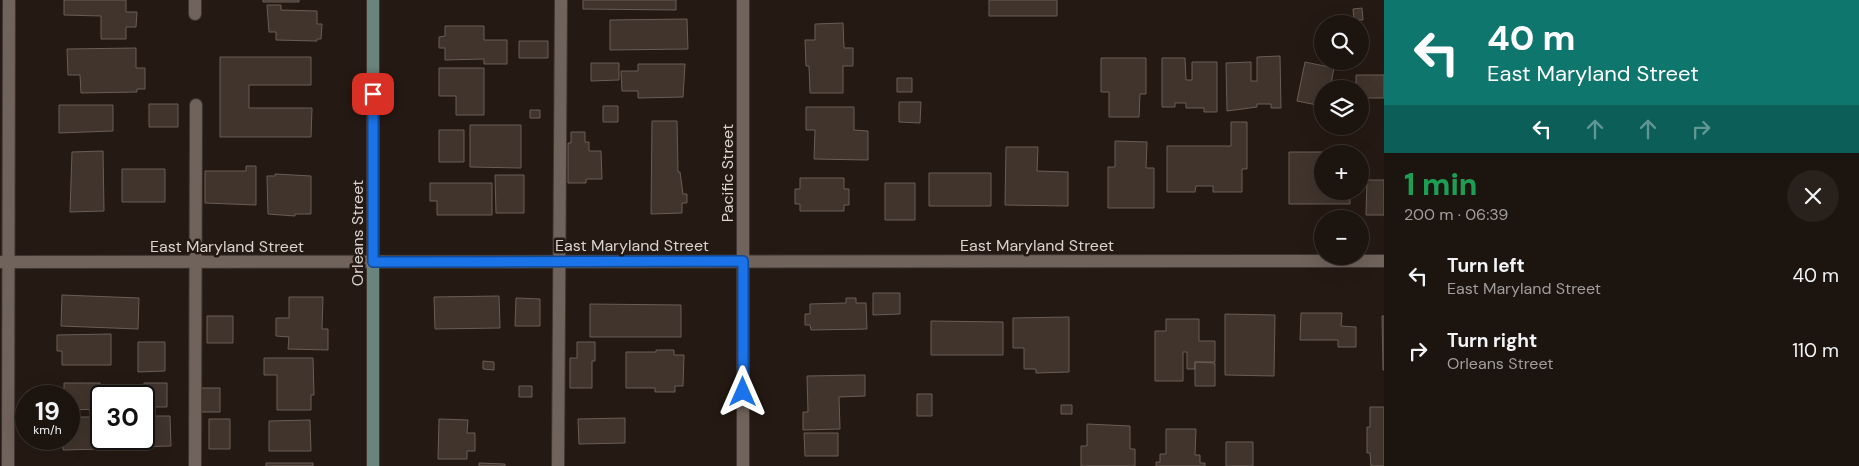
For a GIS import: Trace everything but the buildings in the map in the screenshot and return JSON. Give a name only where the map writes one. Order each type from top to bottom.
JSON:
[{"type":"main road","name":"Orleans Street","points":[[373,0],[373,466]]},
{"type":"street","points":[[8,466],[4,262],[9,0]]},
{"type":"street","points":[[195,0],[195,14]]},
{"type":"street","points":[[558,466],[561,0]]},
{"type":"street","name":"Pacific Street","points":[[743,0],[743,466]]},
{"type":"street","points":[[195,466],[196,105]]},
{"type":"street","name":"East Maryland Street","points":[[4,262],[1384,261]]},
{"type":"route","points":[[373,94],[373,262],[743,261],[743,392]]}]
